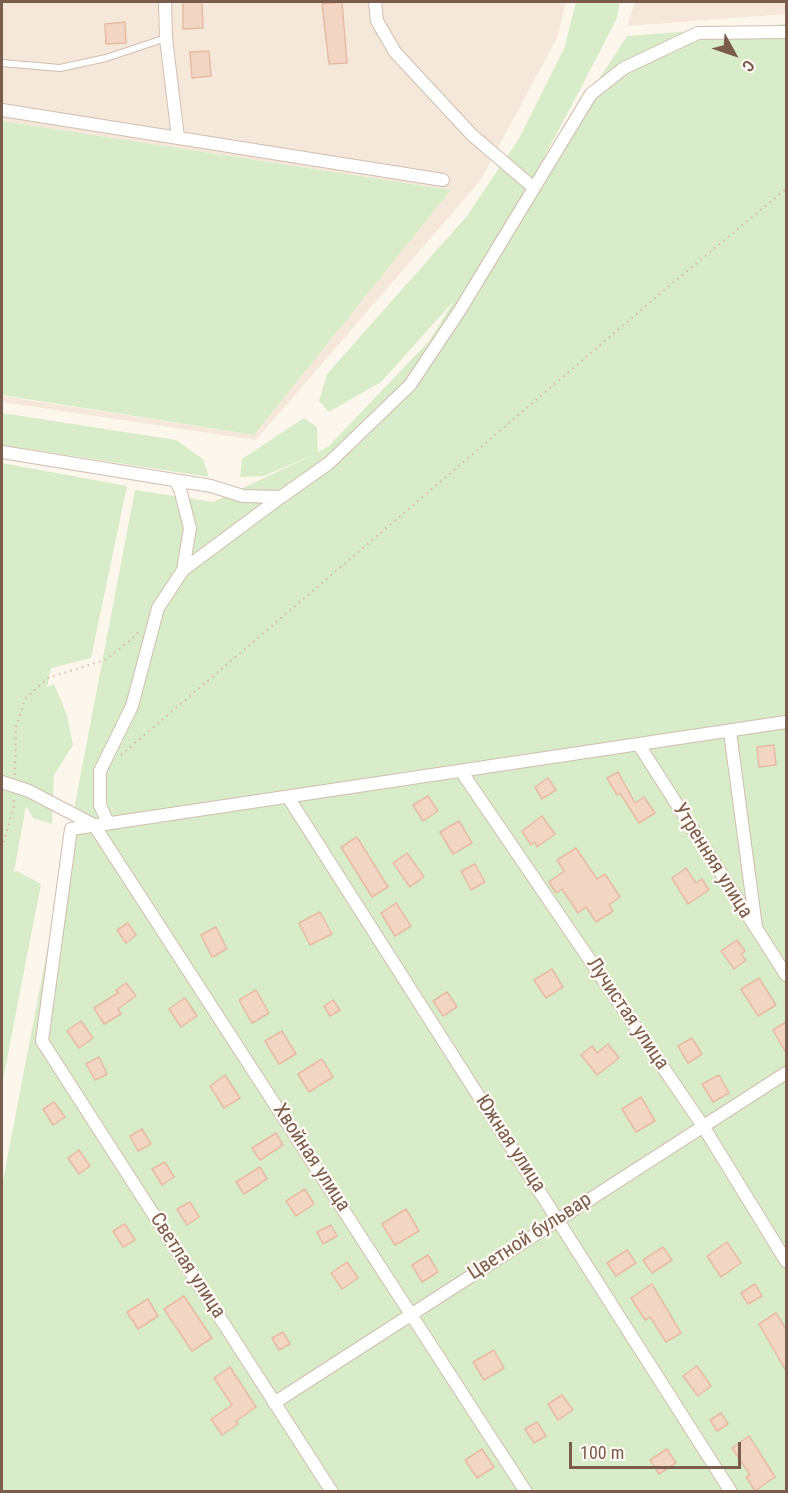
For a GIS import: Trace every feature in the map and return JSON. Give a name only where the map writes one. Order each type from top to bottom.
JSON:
[{"type":"street","points":[[165,2],[166,38],[178,138]]},
{"type":"street","points":[[375,2],[377,21],[395,52],[472,135],[534,188]]},
{"type":"street","points":[[108,823],[100,805],[100,771],[132,706],[158,608],[183,570],[281,496],[329,464],[410,385],[459,310],[591,94],[624,69],[698,33],[786,32]]},
{"type":"street","points":[[2,110],[443,180]]},
{"type":"street","points":[[2,452],[211,486],[243,496],[281,496]]},
{"type":"street","points":[[175,480],[180,489],[190,528],[183,570]]},
{"type":"street","points":[[2,782],[28,791],[94,825],[786,722]]},
{"type":"street","points":[[730,732],[756,930]]},
{"type":"street","name":"Утренняя улица","points":[[639,745],[786,975]]},
{"type":"street","name":"Лучистая улица","points":[[461,771],[703,1126],[786,1261]]},
{"type":"street","name":"Южная улица","points":[[288,797],[731,1491]]},
{"type":"street","name":"Светлая улица","points":[[94,825],[71,829],[42,1041],[332,1491]]},
{"type":"street","name":"Хвойная улица","points":[[94,825],[526,1491]]},
{"type":"street","name":"Цветной бульвар","points":[[274,1403],[786,1073]]},
{"type":"lane","points":[[2,63],[60,68],[106,58],[166,38]]},
{"type":"path","points":[[118,757],[786,189]]},
{"type":"path","points":[[2,848],[14,806],[16,727],[25,699],[48,678],[105,660],[132,639],[145,624]]},
{"type":"shaded area","points":[[2,2],[566,2],[557,38],[480,181],[256,440],[2,402],[2,396],[254,435],[451,190],[2,121]]},
{"type":"shaded area","points":[[635,2],[786,2],[786,14],[627,26]]},
{"type":"green space","points":[[576,2],[620,2],[617,18],[583,84],[533,178],[507,221],[627,36],[786,24],[786,1491],[2,1492],[2,1186],[135,490],[213,502],[315,454],[264,476],[240,477],[242,459],[304,418],[317,427],[318,452],[328,447],[429,341],[454,301],[381,382],[329,412],[319,401],[327,374],[467,216],[520,137],[564,49]]},
{"type":"green space","points":[[2,121],[451,190],[254,435],[2,395]]},
{"type":"green space","points":[[2,413],[176,440],[203,459],[209,477],[2,445]]},
{"type":"green space","points":[[2,463],[127,486],[91,658],[51,668],[47,687],[54,684],[67,715],[73,745],[54,775],[52,824],[33,818],[26,806],[14,872],[17,871],[41,884],[2,1085]]},
{"type":"building","points":[[183,2],[202,2],[203,28],[183,29]]},
{"type":"building","points":[[342,2],[347,63],[329,64],[322,4]]},
{"type":"building","points":[[125,22],[126,43],[106,44],[105,24]]},
{"type":"building","points":[[209,51],[211,76],[192,78],[190,52]]},
{"type":"building","points":[[774,745],[776,765],[759,767],[757,747]]},
{"type":"building","points":[[618,772],[635,803],[644,797],[655,813],[639,823],[620,793],[617,795],[607,778]]},
{"type":"building","points":[[548,778],[556,790],[542,799],[535,787]]},
{"type":"building","points":[[428,796],[438,811],[423,821],[413,805]]},
{"type":"building","points":[[542,816],[555,834],[537,847],[535,842],[531,845],[522,831]]},
{"type":"building","points":[[459,821],[472,843],[453,854],[440,832]]},
{"type":"building","points":[[357,837],[388,887],[372,897],[341,847]]},
{"type":"building","points":[[576,848],[597,879],[605,874],[620,897],[609,905],[613,911],[596,922],[586,907],[578,913],[562,889],[556,893],[549,882],[564,871],[557,860]]},
{"type":"building","points":[[407,853],[424,877],[410,887],[393,863]]},
{"type":"building","points":[[475,864],[485,882],[471,890],[461,871]]},
{"type":"building","points":[[686,868],[696,883],[702,879],[709,890],[688,904],[672,878]]},
{"type":"building","points":[[396,903],[411,926],[395,936],[381,913]]},
{"type":"building","points":[[320,912],[332,934],[310,945],[299,923]]},
{"type":"building","points":[[128,923],[136,935],[126,943],[117,930]]},
{"type":"building","points":[[216,927],[227,949],[212,957],[201,935]]},
{"type":"building","points":[[737,940],[745,951],[741,955],[746,960],[734,969],[721,951]]},
{"type":"building","points":[[552,969],[563,987],[546,998],[534,980]]},
{"type":"building","points":[[759,978],[776,1005],[758,1016],[741,989]]},
{"type":"building","points":[[126,983],[136,996],[118,1009],[121,1014],[104,1024],[94,1008],[118,993],[116,990]]},
{"type":"building","points":[[256,990],[269,1013],[252,1023],[239,1000]]},
{"type":"building","points":[[447,992],[457,1007],[443,1016],[433,1001]]},
{"type":"building","points":[[185,998],[197,1016],[181,1027],[169,1009]]},
{"type":"building","points":[[333,1000],[340,1010],[330,1016],[324,1006]]},
{"type":"building","points":[[81,1021],[93,1038],[79,1048],[67,1031]]},
{"type":"building","points":[[786,1022],[786,1053],[773,1030]]},
{"type":"building","points":[[282,1031],[296,1054],[279,1064],[265,1041]]},
{"type":"building","points":[[692,1038],[702,1054],[688,1063],[678,1046]]},
{"type":"building","points":[[608,1044],[619,1058],[597,1075],[581,1055],[592,1046],[597,1053]]},
{"type":"building","points":[[99,1057],[107,1074],[95,1080],[86,1064]]},
{"type":"building","points":[[322,1059],[333,1077],[309,1092],[298,1074]]},
{"type":"building","points":[[225,1075],[240,1098],[224,1108],[210,1086]]},
{"type":"building","points":[[719,1075],[729,1093],[713,1102],[702,1084]]},
{"type":"building","points":[[641,1097],[655,1121],[636,1132],[622,1109]]},
{"type":"building","points":[[54,1102],[65,1117],[53,1125],[43,1109]]},
{"type":"building","points":[[142,1129],[151,1144],[138,1151],[130,1136]]},
{"type":"building","points":[[276,1133],[283,1145],[260,1160],[252,1148]]},
{"type":"building","points":[[79,1150],[90,1166],[79,1174],[68,1158]]},
{"type":"building","points":[[165,1162],[174,1177],[162,1185],[152,1169]]},
{"type":"building","points":[[260,1167],[267,1179],[244,1194],[236,1182]]},
{"type":"building","points":[[305,1189],[314,1204],[296,1216],[286,1201]]},
{"type":"building","points":[[190,1202],[199,1217],[187,1225],[177,1209]]},
{"type":"building","points":[[406,1209],[419,1231],[395,1245],[382,1224]]},
{"type":"building","points":[[125,1224],[135,1240],[123,1247],[113,1231]]},
{"type":"building","points":[[331,1225],[337,1236],[323,1244],[317,1232]]},
{"type":"building","points":[[727,1242],[741,1263],[721,1277],[707,1256]]},
{"type":"building","points":[[663,1247],[672,1260],[652,1273],[643,1260]]},
{"type":"building","points":[[627,1250],[636,1263],[616,1276],[607,1263]]},
{"type":"building","points":[[428,1255],[438,1272],[422,1282],[412,1265]]},
{"type":"building","points":[[347,1262],[358,1278],[342,1289],[331,1273]]},
{"type":"building","points":[[652,1284],[681,1333],[666,1342],[650,1317],[645,1320],[631,1298]]},
{"type":"building","points":[[755,1284],[762,1296],[748,1304],[741,1293]]},
{"type":"building","points":[[184,1296],[212,1338],[192,1351],[164,1309]]},
{"type":"building","points":[[148,1299],[158,1316],[138,1329],[127,1312]]},
{"type":"building","points":[[776,1313],[786,1329],[786,1371],[759,1324]]},
{"type":"building","points":[[283,1332],[290,1344],[279,1350],[272,1338]]},
{"type":"building","points":[[494,1350],[504,1368],[484,1380],[473,1362]]},
{"type":"building","points":[[697,1366],[711,1386],[698,1396],[683,1376]]},
{"type":"building","points":[[230,1367],[256,1407],[236,1421],[238,1424],[222,1435],[211,1419],[232,1405],[214,1378]]},
{"type":"building","points":[[562,1395],[573,1410],[558,1420],[548,1404]]},
{"type":"building","points":[[721,1413],[728,1424],[717,1431],[710,1420]]},
{"type":"building","points":[[537,1422],[546,1436],[534,1443],[525,1429]]},
{"type":"building","points":[[749,1436],[775,1477],[755,1491],[746,1477],[750,1475],[732,1448]]},
{"type":"building","points":[[482,1449],[494,1467],[477,1478],[465,1460]]},
{"type":"building","points":[[667,1449],[676,1463],[659,1474],[650,1460]]}]
